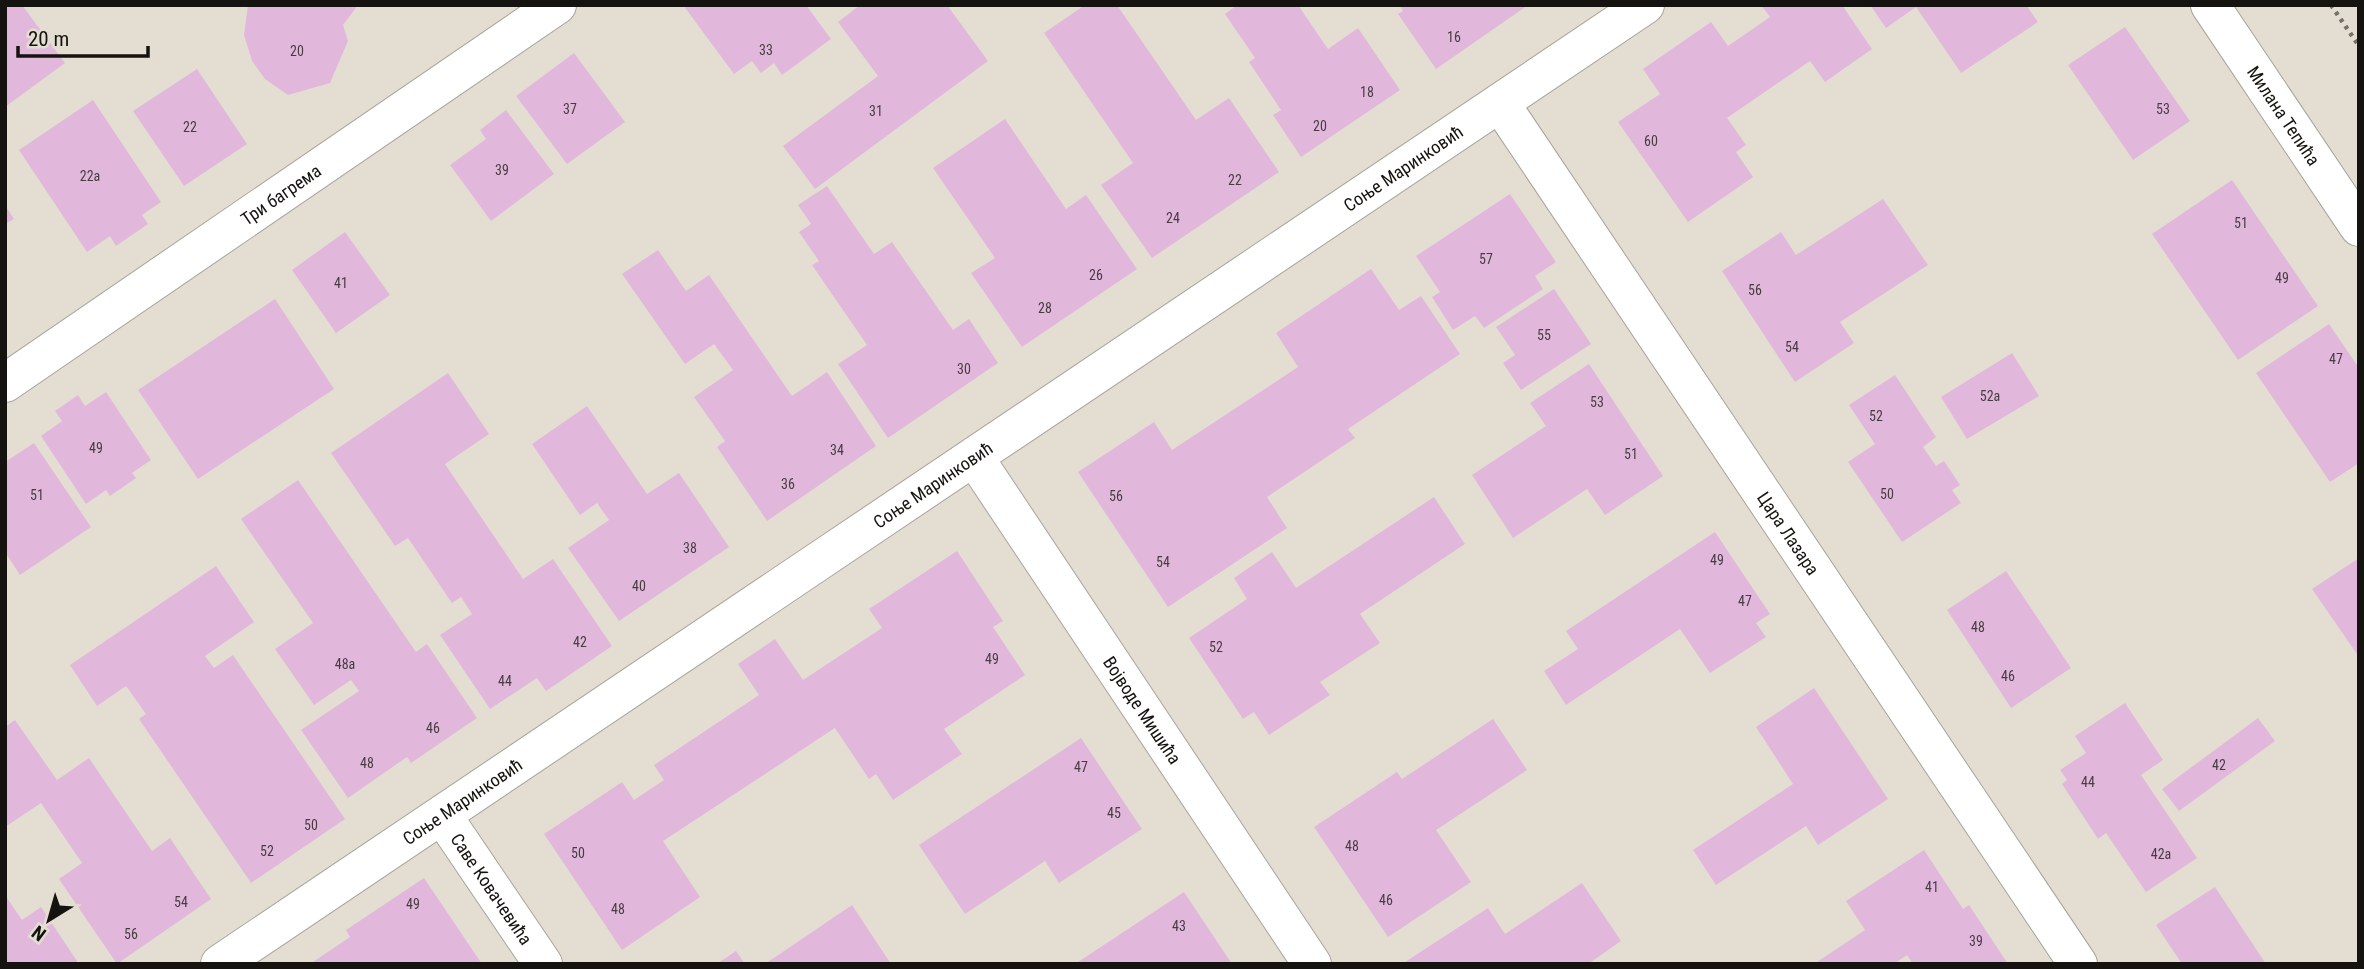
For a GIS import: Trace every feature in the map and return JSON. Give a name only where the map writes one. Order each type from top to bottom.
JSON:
[{"type":"street","name":"Три багрема","points":[[5,383],[557,5]]},
{"type":"street","name":"Соње Маринковић","points":[[220,964],[1645,5]]},
{"type":"street","name":"Милана Тепића","points":[[2210,5],[2359,227]]},
{"type":"street","name":"Цара Лазара","points":[[1500,103],[2078,964]]},
{"type":"street","name":"Војводе Мишића","points":[[974,457],[1312,964]]},
{"type":"street","name":"Саве Ковачевића","points":[[442,814],[543,964]]},
{"type":"path","points":[[2331,5],[2359,46]]},
{"type":"building","points":[[5,5],[22,5],[65,63],[5,107]]},
{"type":"building","points":[[248,5],[358,5],[343,25],[348,41],[330,83],[288,95],[265,79],[252,61],[244,35]]},
{"type":"building","points":[[683,5],[806,5],[831,39],[782,75],[774,63],[761,73],[752,61],[734,74]]},
{"type":"building","points":[[860,5],[947,5],[988,61],[815,189],[783,146],[878,76],[838,22]]},
{"type":"building","points":[[1085,5],[1117,5],[1196,120],[1229,98],[1279,172],[1152,258],[1101,185],[1133,163],[1044,33]]},
{"type":"building","points":[[1237,5],[1298,5],[1328,49],[1358,28],[1400,90],[1301,157],[1273,115],[1281,110],[1249,62],[1255,58],[1225,14]]},
{"type":"building","points":[[1399,5],[1528,5],[1436,69],[1398,14],[1403,11]]},
{"type":"building","points":[[1761,5],[1842,5],[1872,49],[1825,82],[1810,61],[1727,118],[1746,145],[1736,152],[1753,177],[1688,222],[1618,122],[1660,94],[1643,69],[1711,22],[1728,46],[1770,17]]},
{"type":"building","points":[[1870,5],[2026,5],[2038,22],[1961,73],[1916,7],[1886,28]]},
{"type":"building","points":[[2125,27],[2190,121],[2133,160],[2068,65]]},
{"type":"building","points":[[574,53],[625,122],[567,164],[516,96]]},
{"type":"building","points":[[197,69],[247,144],[184,186],[133,111]]},
{"type":"building","points":[[93,100],[161,202],[142,215],[148,224],[116,246],[110,236],[87,252],[19,150]]},
{"type":"building","points":[[506,110],[554,174],[491,221],[450,165],[486,139],[480,130]]},
{"type":"building","points":[[1005,119],[1066,209],[1086,195],[1137,269],[1022,347],[971,273],[995,258],[933,168]]},
{"type":"building","points":[[2232,180],[2318,306],[2238,360],[2152,234]]},
{"type":"building","points":[[827,186],[874,254],[892,242],[953,330],[969,319],[998,363],[888,438],[838,364],[867,345],[812,265],[819,261],[799,232],[811,224],[798,205]]},
{"type":"building","points":[[1510,194],[1556,262],[1535,276],[1543,289],[1484,328],[1475,316],[1453,330],[1432,297],[1440,292],[1416,256]]},
{"type":"building","points":[[1883,199],[1928,265],[1840,322],[1854,343],[1795,382],[1722,271],[1781,232],[1796,255]]},
{"type":"building","points":[[5,205],[14,219],[5,224]]},
{"type":"building","points":[[345,232],[390,295],[336,333],[292,270]]},
{"type":"building","points":[[658,250],[686,291],[709,275],[792,396],[827,372],[876,446],[767,521],[717,447],[725,441],[694,397],[733,370],[714,344],[685,364],[622,274]]},
{"type":"building","points":[[1371,269],[1399,310],[1421,296],[1460,354],[1348,429],[1355,438],[1267,497],[1287,528],[1168,607],[1078,472],[1154,422],[1172,450],[1298,367],[1276,333]]},
{"type":"building","points":[[1554,289],[1591,344],[1521,390],[1503,363],[1515,355],[1496,327]]},
{"type":"building","points":[[275,299],[334,389],[198,479],[138,390]]},
{"type":"building","points":[[2329,324],[2359,368],[2359,463],[2330,482],[2256,373]]},
{"type":"building","points":[[2012,353],[2039,396],[1967,439],[1941,397]]},
{"type":"building","points":[[1589,364],[1663,476],[1605,515],[1587,489],[1513,538],[1472,475],[1546,426],[1530,403]]},
{"type":"building","points":[[448,373],[489,434],[445,464],[523,579],[553,559],[612,646],[546,691],[537,678],[490,709],[440,635],[472,614],[461,597],[452,603],[408,538],[395,546],[331,453]]},
{"type":"building","points":[[1895,375],[1936,437],[1923,447],[1936,466],[1944,461],[1960,485],[1952,490],[1961,503],[1902,542],[1848,462],[1875,444],[1849,405]]},
{"type":"building","points":[[106,392],[151,460],[132,473],[136,478],[110,496],[106,490],[86,504],[41,436],[62,421],[55,411],[78,395],[85,406]]},
{"type":"building","points":[[587,406],[647,494],[679,473],[729,547],[619,621],[568,548],[609,520],[597,503],[580,515],[532,444]]},
{"type":"building","points":[[34,443],[91,527],[20,575],[5,552],[5,462]]},
{"type":"building","points":[[298,480],[416,652],[427,644],[477,718],[411,763],[407,757],[348,798],[301,730],[359,691],[351,680],[314,705],[275,649],[313,623],[241,519]]},
{"type":"building","points":[[1434,497],[1465,544],[1360,614],[1380,643],[1320,682],[1330,695],[1269,735],[1254,712],[1243,719],[1189,638],[1247,599],[1234,578],[1272,552],[1296,588]]},
{"type":"building","points":[[1715,532],[1770,614],[1756,623],[1766,637],[1710,673],[1680,629],[1566,705],[1544,671],[1578,649],[1566,631]]},
{"type":"building","points":[[957,551],[1003,621],[993,627],[1025,675],[944,729],[962,754],[893,800],[876,774],[869,779],[835,728],[663,841],[700,897],[622,950],[544,834],[622,782],[634,800],[664,780],[654,765],[759,695],[738,664],[775,639],[803,680],[882,628],[869,609]]},
{"type":"building","points":[[2359,558],[2359,657],[2312,589]]},
{"type":"building","points":[[216,566],[254,622],[205,656],[214,668],[233,655],[345,819],[251,883],[139,719],[146,714],[126,686],[97,706],[70,665]]},
{"type":"building","points":[[2006,571],[2071,668],[2011,708],[1947,610]]},
{"type":"building","points":[[1814,688],[1888,799],[1818,845],[1806,826],[1716,885],[1693,850],[1793,784],[1756,727]]},
{"type":"building","points":[[2125,703],[2163,760],[2141,775],[2197,858],[2146,892],[2106,833],[2098,839],[2062,784],[2067,780],[2060,770],[2086,753],[2075,736]]},
{"type":"building","points":[[2258,718],[2275,741],[2179,811],[2162,789]]},
{"type":"building","points":[[1493,719],[1527,770],[1436,830],[1471,882],[1388,937],[1314,827],[1397,772],[1402,779]]},
{"type":"building","points":[[15,720],[57,780],[89,758],[152,851],[170,838],[211,899],[117,964],[59,879],[82,863],[41,803],[5,827],[5,727]]},
{"type":"building","points":[[1081,738],[1142,829],[1059,883],[1045,861],[965,914],[919,845]]},
{"type":"building","points":[[1924,850],[1963,909],[1969,905],[2008,964],[1913,964],[1907,955],[1894,964],[1814,964],[1865,930],[1846,901]]},
{"type":"building","points":[[424,878],[482,964],[310,964],[350,937],[346,930]]},
{"type":"building","points":[[1582,883],[1621,941],[1588,964],[1405,962],[1488,908],[1505,934]]},
{"type":"building","points":[[2215,887],[2266,964],[2182,964],[2156,925]]},
{"type":"building","points":[[1184,892],[1232,964],[1075,964]]},
{"type":"building","points":[[7,898],[22,920],[41,907],[79,964],[5,964]]},
{"type":"building","points":[[852,905],[891,964],[765,964]]},
{"type":"building","points":[[736,951],[745,964],[717,964]]}]
